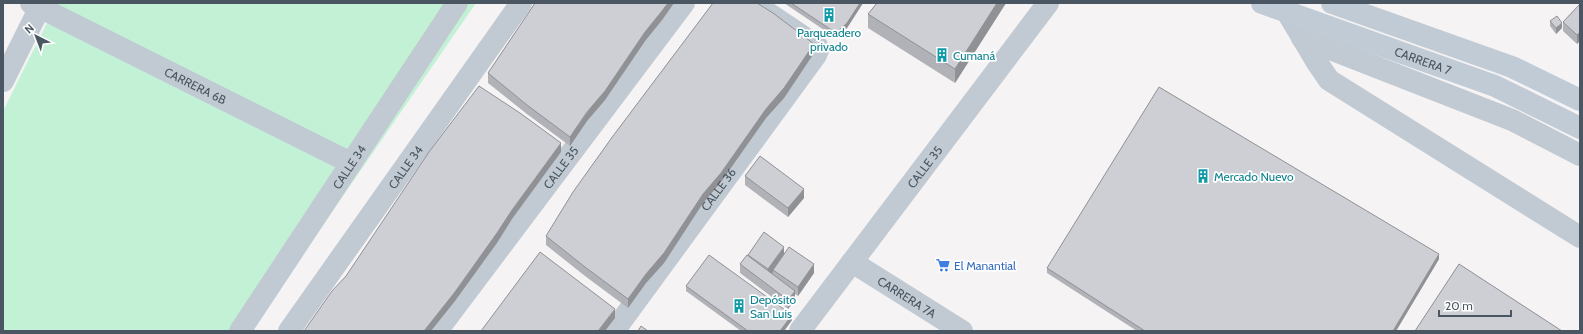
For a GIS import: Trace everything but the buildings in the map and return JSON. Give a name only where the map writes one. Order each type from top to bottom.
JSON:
[{"type":"main road","name":"CARRERA 7","points":[[1262,3],[1495,86],[1580,128]]},
{"type":"main road","name":"CARRERA 7","points":[[1333,3],[1512,67],[1580,100]]},
{"type":"street","name":"CALLE 34","points":[[240,331],[457,3]]},
{"type":"street","name":"CALLE 34","points":[[289,331],[521,3]]},
{"type":"street","name":"CALLE 35","points":[[437,331],[684,3]]},
{"type":"street","name":"CALLE 36","points":[[614,331],[816,55],[818,50],[817,46],[754,3]]},
{"type":"street","name":"CALLE 35","points":[[800,331],[1048,3]]},
{"type":"street","name":"CARRERA 6B","points":[[38,4],[351,163]]},
{"type":"street","points":[[3,81],[38,4]]},
{"type":"street","points":[[1287,12],[1329,80],[1580,237]]},
{"type":"street","points":[[1302,38],[1512,120],[1580,155]]},
{"type":"street","name":"CARRERA 7A","points":[[852,262],[962,331]]},
{"type":"green space","points":[[57,3],[476,3],[250,331],[3,331],[3,111]]},
{"type":"place","name":"Parqueadero privado","points":[[829,15]]},
{"type":"place","name":"Cumaná","points":[[942,55]]},
{"type":"place","name":"Mercado Nuevo","points":[[1203,176]]},
{"type":"place","name":"El Manantial","points":[[943,265]]},
{"type":"place","name":"Depósito San Luis","points":[[739,306]]}]
